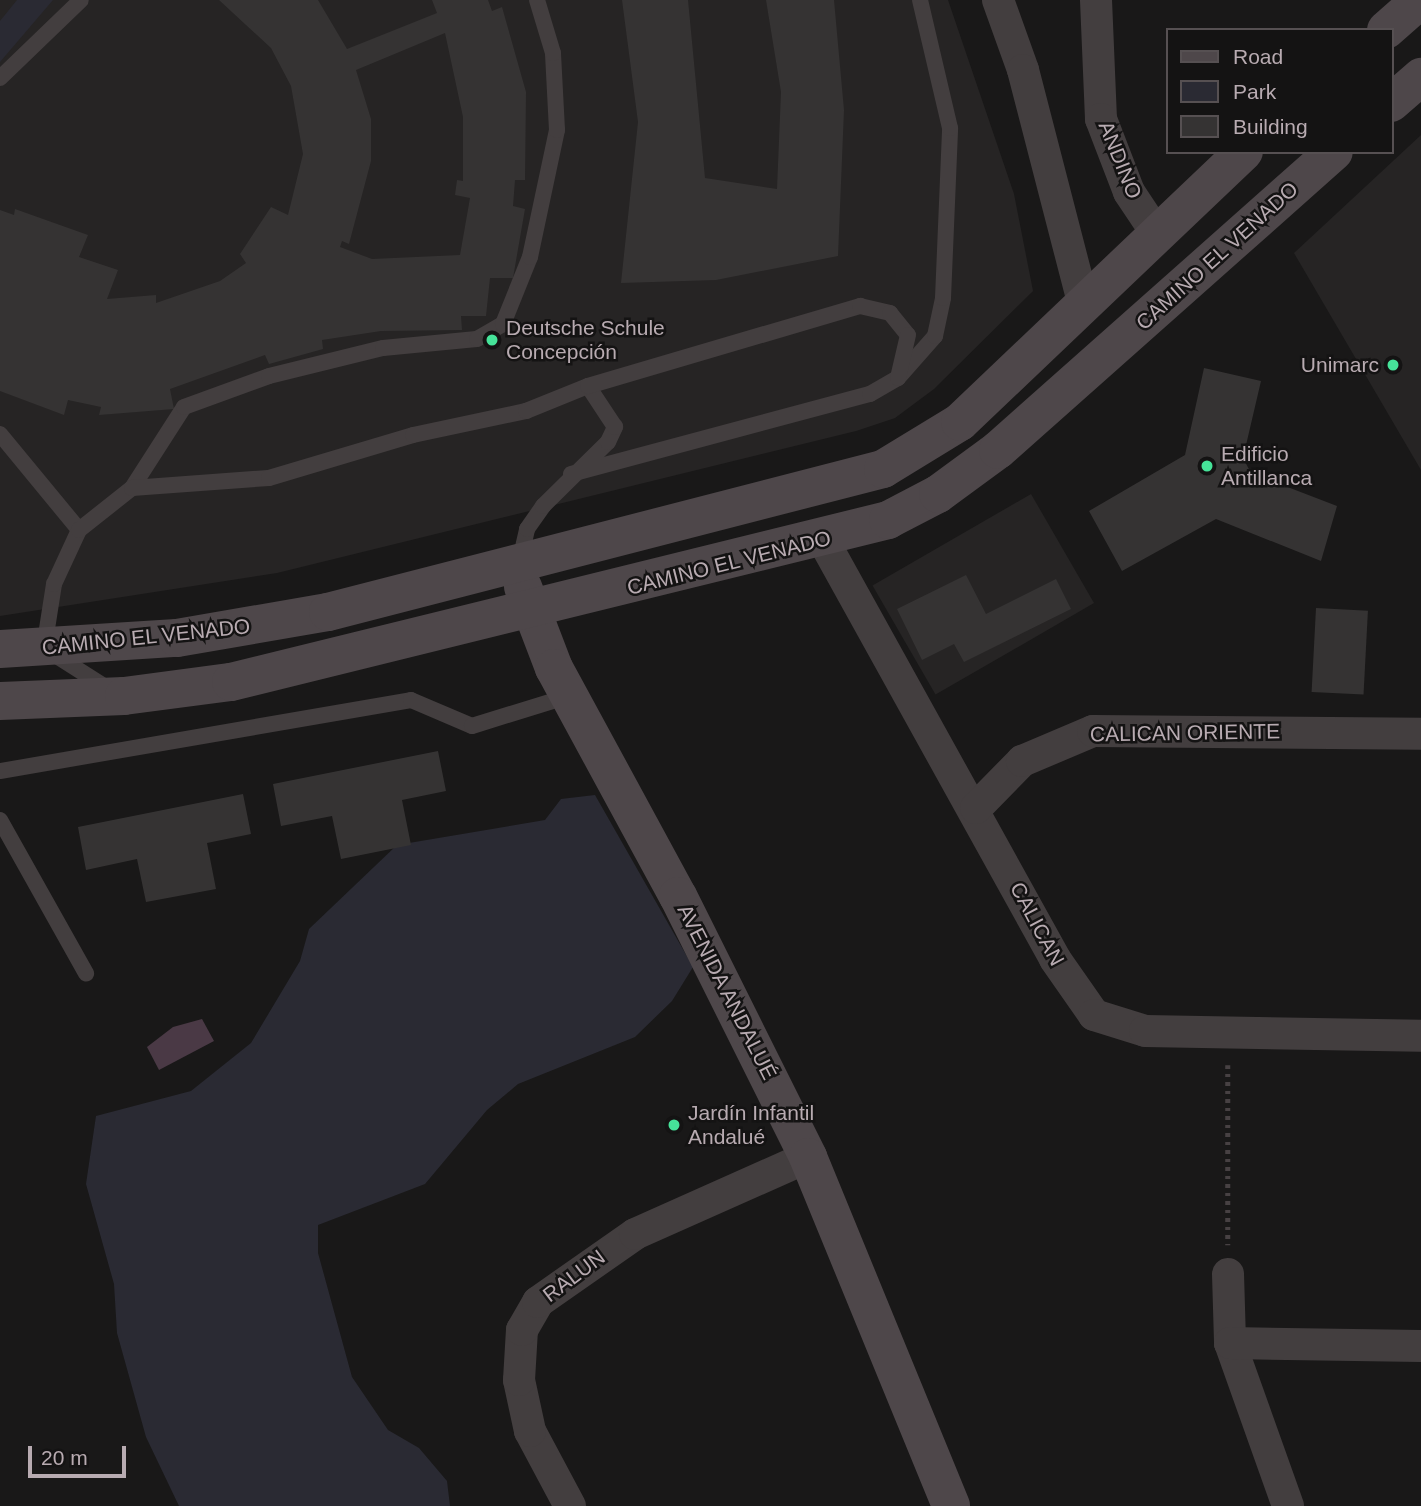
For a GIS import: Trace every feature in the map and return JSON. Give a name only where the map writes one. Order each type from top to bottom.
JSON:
[{"type":"street","points":[[998,0],[1023,70],[1083,302]]},
{"type":"street","name":"ANDINO","points":[[1096,0],[1101,119],[1129,192],[1155,231]]},
{"type":"street","points":[[1388,28],[1420,0]]},
{"type":"street","points":[[1393,101],[1421,77]]},
{"type":"street","name":"CAMINO EL VENADO","points":[[0,649],[44,648],[253,628],[519,565],[883,469],[960,422],[1155,231],[1242,154]]},
{"type":"street","name":"CAMINO EL VENADO","points":[[0,701],[124,696],[231,682],[823,540],[888,520],[961,479],[1332,154]]},
{"type":"street","name":"CALICAN","points":[[823,540],[976,808],[1055,958],[1094,1015],[1127,1030],[1421,1036]]},
{"type":"street","name":"AVENIDA ANDALUÉ","points":[[519,565],[528,612],[569,696],[678,896],[808,1157],[951,1506]]},
{"type":"street","name":"CALICAN ORIENTE","points":[[976,808],[1022,761],[1093,731],[1421,734]]},
{"type":"street","name":"RALUN","points":[[570,1506],[530,1431],[519,1380],[522,1330],[538,1302],[635,1234],[808,1157]]},
{"type":"street","points":[[1228,1274],[1230,1343],[1288,1506]]},
{"type":"street","points":[[1230,1343],[1421,1346]]},
{"type":"lane","points":[[0,78],[81,0]]},
{"type":"lane","points":[[124,696],[44,648],[54,584],[79,530],[132,488],[184,407],[270,376],[383,348],[477,339],[503,324],[530,257],[556,130],[552,53],[537,0]]},
{"type":"lane","points":[[571,474],[839,404],[898,378],[935,336],[951,184],[950,128],[920,0]]},
{"type":"lane","points":[[132,488],[269,478],[413,435],[526,411],[588,386],[860,306],[890,313],[908,335],[898,378]]},
{"type":"lane","points":[[519,565],[527,529],[571,474],[608,442],[615,427],[588,386]]},
{"type":"lane","points":[[0,433],[79,530]]},
{"type":"lane","points":[[0,771],[411,701],[471,726],[569,696]]},
{"type":"lane","points":[[0,820],[86,973]]},
{"type":"path","points":[[1227,1033],[1228,1274]]},
{"type":"shaded area","name":"Deutsche Schule Concepción","points":[[0,0],[948,0],[1014,194],[1033,291],[934,389],[895,418],[856,431],[277,573],[0,616]]},
{"type":"shaded area","name":"Unimarc","points":[[1421,135],[1421,470],[1294,253]]},
{"type":"shaded area","points":[[1031,494],[1094,603],[936,695],[873,586]]},
{"type":"shaded area","points":[[202,1019],[214,1041],[159,1070],[147,1047],[173,1027]]},
{"type":"green space","points":[[17,0],[53,0],[0,62],[0,21]]},
{"type":"green space","points":[[595,795],[693,967],[672,1001],[635,1037],[518,1084],[487,1110],[425,1184],[318,1225],[318,1253],[352,1377],[388,1430],[419,1448],[447,1481],[450,1506],[179,1506],[146,1437],[117,1333],[114,1284],[86,1184],[96,1116],[191,1091],[251,1043],[300,961],[309,929],[397,845],[545,820],[561,799]]},
{"type":"building","points":[[219,0],[318,0],[347,49],[437,13],[432,0],[488,0],[492,11],[502,7],[526,92],[525,180],[515,180],[513,206],[525,209],[513,278],[490,278],[486,316],[461,316],[462,330],[381,331],[322,340],[323,349],[269,364],[265,355],[170,389],[174,409],[99,415],[101,407],[68,400],[64,415],[0,391],[0,210],[14,215],[15,209],[88,235],[79,257],[118,270],[107,299],[156,295],[156,303],[220,281],[246,263],[240,254],[271,207],[288,215],[303,154],[291,86],[271,48]],"holes":[[[445,33],[463,117],[463,181],[457,180],[455,195],[470,198],[460,255],[372,259],[340,247],[342,241],[349,244],[371,161],[371,119],[356,70]]]},
{"type":"building","points":[[622,0],[688,0],[705,178],[777,189],[781,92],[766,0],[834,0],[844,110],[838,256],[716,280],[621,283],[638,122]]},
{"type":"building","name":"Edificio Antillanca","points":[[1204,368],[1261,381],[1243,458],[1251,473],[1337,506],[1321,561],[1216,519],[1122,571],[1089,511],[1185,455]]},
{"type":"building","points":[[966,575],[986,614],[1056,579],[1071,609],[964,662],[954,644],[922,660],[897,609]]},
{"type":"building","points":[[1316,608],[1368,611],[1364,695],[1312,692]]},
{"type":"building","points":[[438,751],[446,791],[402,800],[411,845],[341,859],[332,816],[281,826],[273,784]]},
{"type":"building","points":[[243,794],[251,834],[207,843],[216,889],[146,902],[137,859],[86,870],[78,827]]},
{"type":"place","name":"Deutsche Schule Concepción","points":[[492,340]]},
{"type":"place","name":"Unimarc","points":[[1393,365]]},
{"type":"place","name":"Edificio Antillanca","points":[[1207,466]]},
{"type":"place","name":"Jardín Infantil Andalué","points":[[674,1125]]}]
